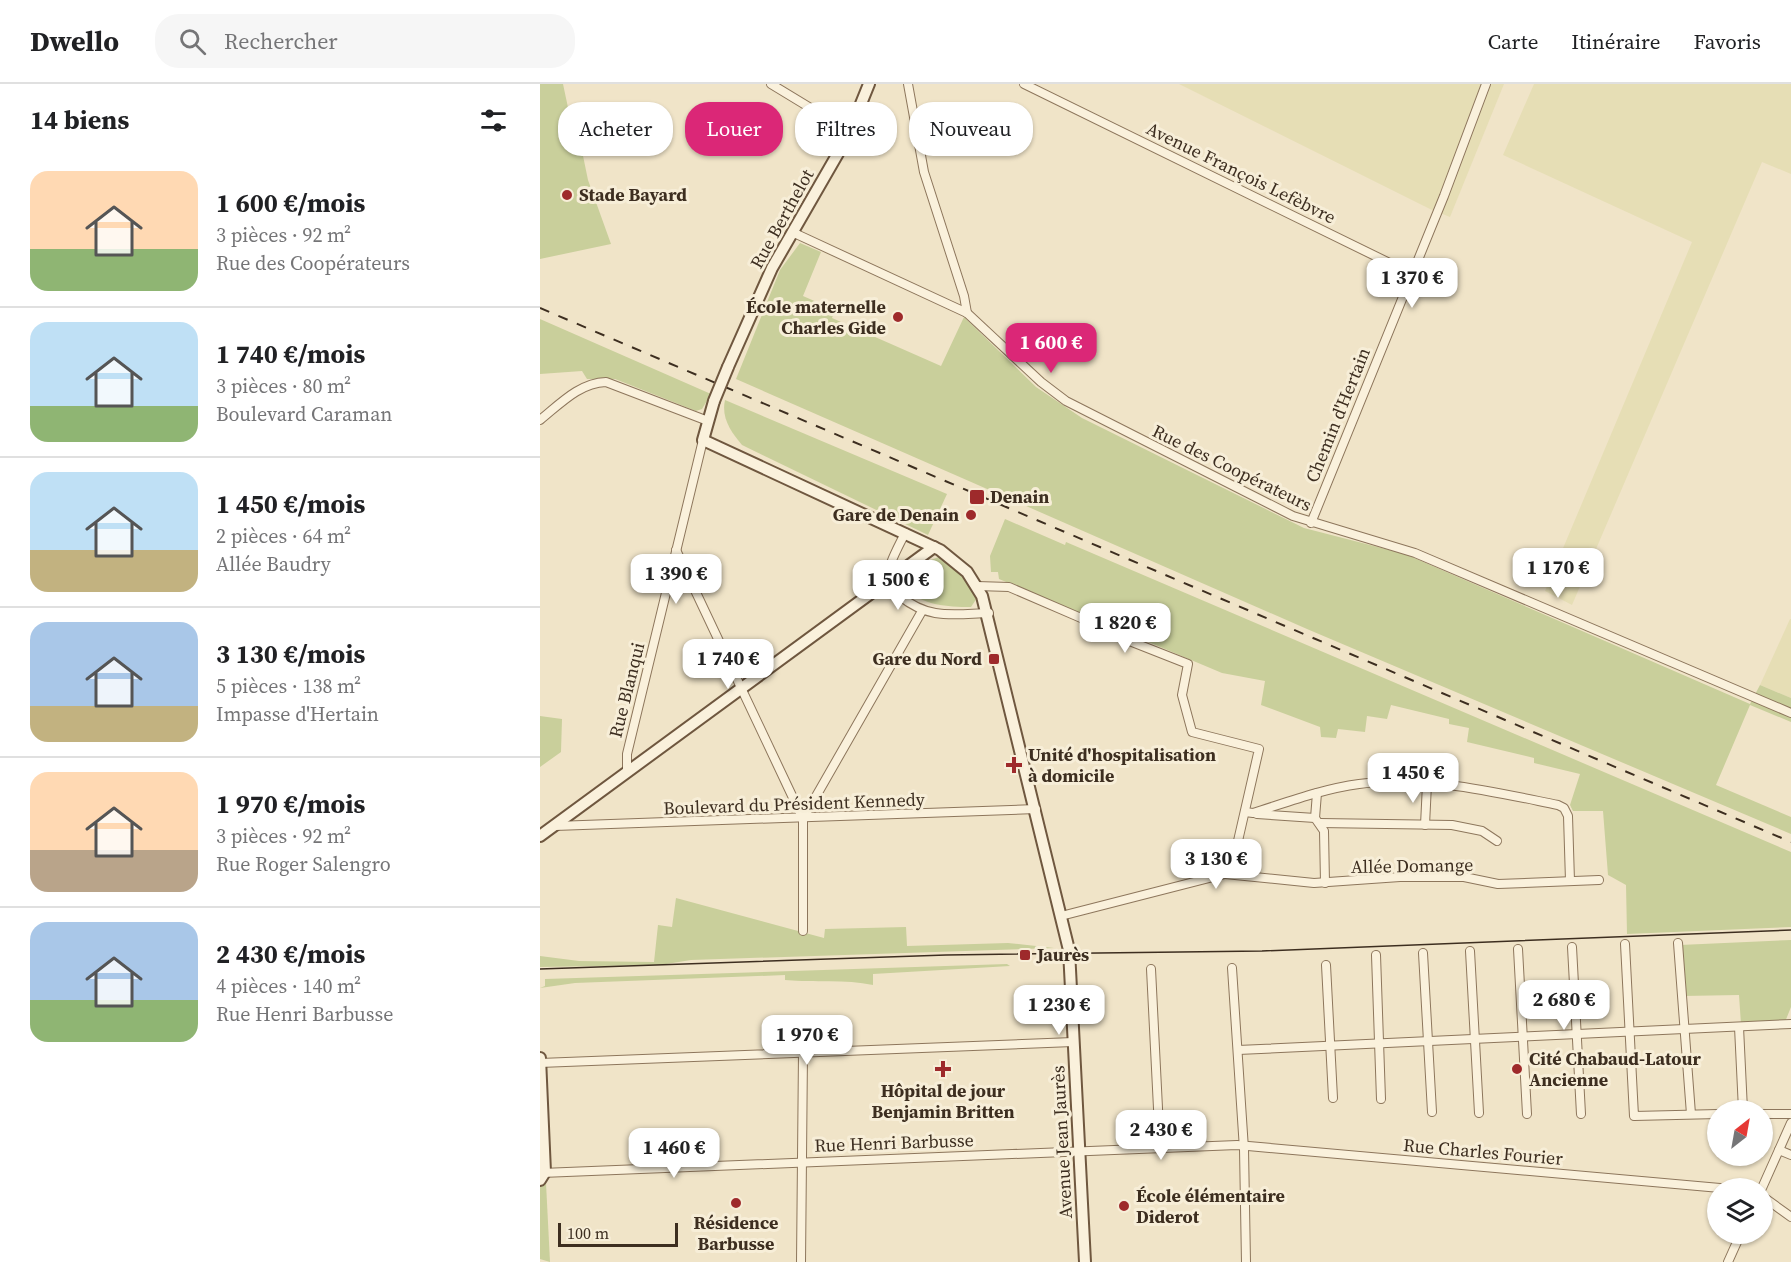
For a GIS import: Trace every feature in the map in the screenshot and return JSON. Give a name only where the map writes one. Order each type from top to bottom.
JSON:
[{"type":"street","points":[[771,84],[801,102]]},
{"type":"street","name":"Rue Berthelot","points":[[862,102],[869,84]]},
{"type":"street","points":[[908,84],[924,172],[964,296],[967,313]]},
{"type":"street","name":"Avenue François Lefèbvre","points":[[1024,84],[1412,274]]},
{"type":"street","name":"Chemin d'Hertain","points":[[1311,523],[1486,84]]},
{"type":"street","name":"Rue Berthelot","points":[[703,440],[714,401],[772,268],[836,156]]},
{"type":"street","name":"Rue des Coopérateurs","points":[[792,232],[967,313],[1041,382],[1075,406],[1311,523],[1415,552],[1791,713]]},
{"type":"street","points":[[540,420],[576,391],[589,385],[606,382],[708,421]]},
{"type":"street","name":"Avenue Jean Jaurès","points":[[703,440],[934,547],[957,562],[977,586],[988,613],[1070,954],[1085,1262]]},
{"type":"street","name":"Rue Blanqui","points":[[627,772],[627,754],[703,440]]},
{"type":"street","points":[[904,533],[890,570],[888,582],[893,591],[922,611],[937,615],[988,613]]},
{"type":"street","points":[[540,836],[934,547]]},
{"type":"street","points":[[676,550],[803,819],[803,932]]},
{"type":"street","points":[[977,586],[1009,587],[1081,618],[1090,626],[1188,664],[1182,695],[1192,732],[1259,749],[1249,812],[1233,859],[1225,874]]},
{"type":"street","points":[[803,819],[922,611]]},
{"type":"street","points":[[1249,812],[1317,793],[1365,784],[1427,784],[1479,790],[1561,806],[1568,816],[1570,881]]},
{"type":"street","points":[[1425,825],[1427,784]]},
{"type":"street","points":[[1317,793],[1318,820],[1324,831],[1325,883]]},
{"type":"street","name":"Boulevard du Président Kennedy","points":[[553,826],[1036,809]]},
{"type":"street","points":[[1249,812],[1318,820],[1479,830],[1497,841]]},
{"type":"street","name":"Allée Domange","points":[[1061,916],[1225,874],[1325,883],[1417,877],[1464,877],[1498,884],[1599,880]]},
{"type":"street","points":[[1678,943],[1691,1114]]},
{"type":"street","points":[[1625,944],[1634,1116],[1707,1114]]},
{"type":"street","points":[[1572,947],[1581,1114]]},
{"type":"street","points":[[1518,949],[1527,1114]]},
{"type":"street","points":[[1470,951],[1479,1113]]},
{"type":"street","points":[[1424,953],[1432,1112]]},
{"type":"street","points":[[1376,955],[1381,1099]]},
{"type":"street","points":[[1326,965],[1332,1098]]},
{"type":"street","points":[[1232,968],[1244,1146],[1246,1262]]},
{"type":"street","points":[[1151,969],[1160,1148]]},
{"type":"street","points":[[1238,1050],[1791,1024]]},
{"type":"street","points":[[1739,1027],[1743,1100]]},
{"type":"street","points":[[540,1063],[1073,1042]]},
{"type":"street","points":[[801,1262],[804,1053]]},
{"type":"street","points":[[540,1058],[542,1175]]},
{"type":"street","points":[[1773,1114],[1791,1114]]},
{"type":"street","points":[[1766,1178],[1791,1123]]},
{"type":"street","name":"Rue Henri Barbusse","points":[[542,1175],[801,1162],[1244,1146]]},
{"type":"street","name":"Rue Charles Fourier","points":[[1244,1146],[1707,1187]]},
{"type":"street","points":[[1779,1150],[1791,1155]]},
{"type":"street","points":[[1773,1204],[1791,1217]]},
{"type":"street","points":[[1728,1262],[1736,1244]]},
{"type":"shaded area","points":[[1179,84],[1482,84],[1434,211]]},
{"type":"shaded area","points":[[1488,84],[1504,84],[1450,217],[1440,213]]},
{"type":"shaded area","points":[[1534,84],[1791,84],[1791,174],[1762,162],[1572,605],[1545,591],[1692,242],[1503,155]]},
{"type":"shaded area","points":[[1791,619],[1791,698],[1760,685]]},
{"type":"green space","name":"Stade Bayard","points":[[540,84],[563,84],[567,102],[558,102],[558,156],[583,156],[588,180],[611,244],[540,259]]},
{"type":"green space","points":[[800,243],[821,252],[803,296],[835,310],[832,318],[941,366],[964,317],[1036,387],[1082,418],[1304,528],[1405,554],[1750,704],[1760,685],[1791,698],[1791,722],[1750,705],[1716,785],[1791,817],[1791,834],[1307,629],[736,379],[780,270]]},
{"type":"green space","points":[[540,319],[711,394],[702,409],[696,411],[615,379],[587,379],[582,371],[540,374]]},
{"type":"green space","points":[[725,400],[947,494],[928,535],[742,445],[726,419]]},
{"type":"green space","points":[[1005,519],[1065,545],[1066,542],[1791,852],[1791,927],[1627,934],[1626,885],[1608,875],[1603,811],[1573,811],[1570,805],[1580,774],[1534,763],[1534,758],[1467,742],[1469,728],[1449,724],[1449,719],[1391,705],[1387,719],[1367,716],[1365,732],[1338,729],[1336,738],[1321,737],[1320,727],[1261,705],[1265,681],[1222,673],[999,579],[998,572],[991,572],[990,556]]},
{"type":"green space","points":[[941,556],[962,575],[974,592],[977,598],[971,607],[936,604],[920,599],[904,590],[904,581],[931,560]]},
{"type":"green space","points":[[540,716],[562,719],[561,752],[540,767]]},
{"type":"green space","points":[[676,898],[824,938],[825,929],[906,927],[907,946],[1008,943],[1054,948],[691,960],[660,965],[540,967],[540,956],[579,961],[654,962],[658,925],[672,927]]},
{"type":"green space","points":[[1791,940],[1791,1007],[1785,1022],[1741,1024],[1739,995],[1683,996],[1680,945]]},
{"type":"green space","points":[[1007,964],[1010,966],[873,974],[873,985],[852,982],[785,980],[785,975],[575,983],[540,988],[545,986],[545,979]]},
{"type":"green space","points":[[546,1183],[550,1262],[540,1259],[540,1185]]},
{"type":"tram line","points":[[540,969],[946,955],[1262,951],[1791,930]]},
{"type":"railway","points":[[540,308],[1791,842]]},
{"type":"place","name":"Stade Bayard","points":[[567,195]]},
{"type":"place","name":"École maternelle Charles Gide","points":[[898,317]]},
{"type":"place","name":"Denain","points":[[977,497]]},
{"type":"place","name":"Gare de Denain","points":[[971,515]]},
{"type":"place","name":"Gare du Nord","points":[[994,659]]},
{"type":"place","name":"Unité d'hospitalisation à domicile","points":[[1014,765]]},
{"type":"place","name":"Jaurès","points":[[1025,955]]},
{"type":"place","name":"Hôpital de jour Benjamin Britten","points":[[943,1069]]},
{"type":"place","name":"Cité Chabaud-Latour Ancienne","points":[[1517,1069]]},
{"type":"place","name":"Résidence Barbusse","points":[[736,1203]]},
{"type":"place","name":"École élémentaire Diderot","points":[[1124,1206]]}]
